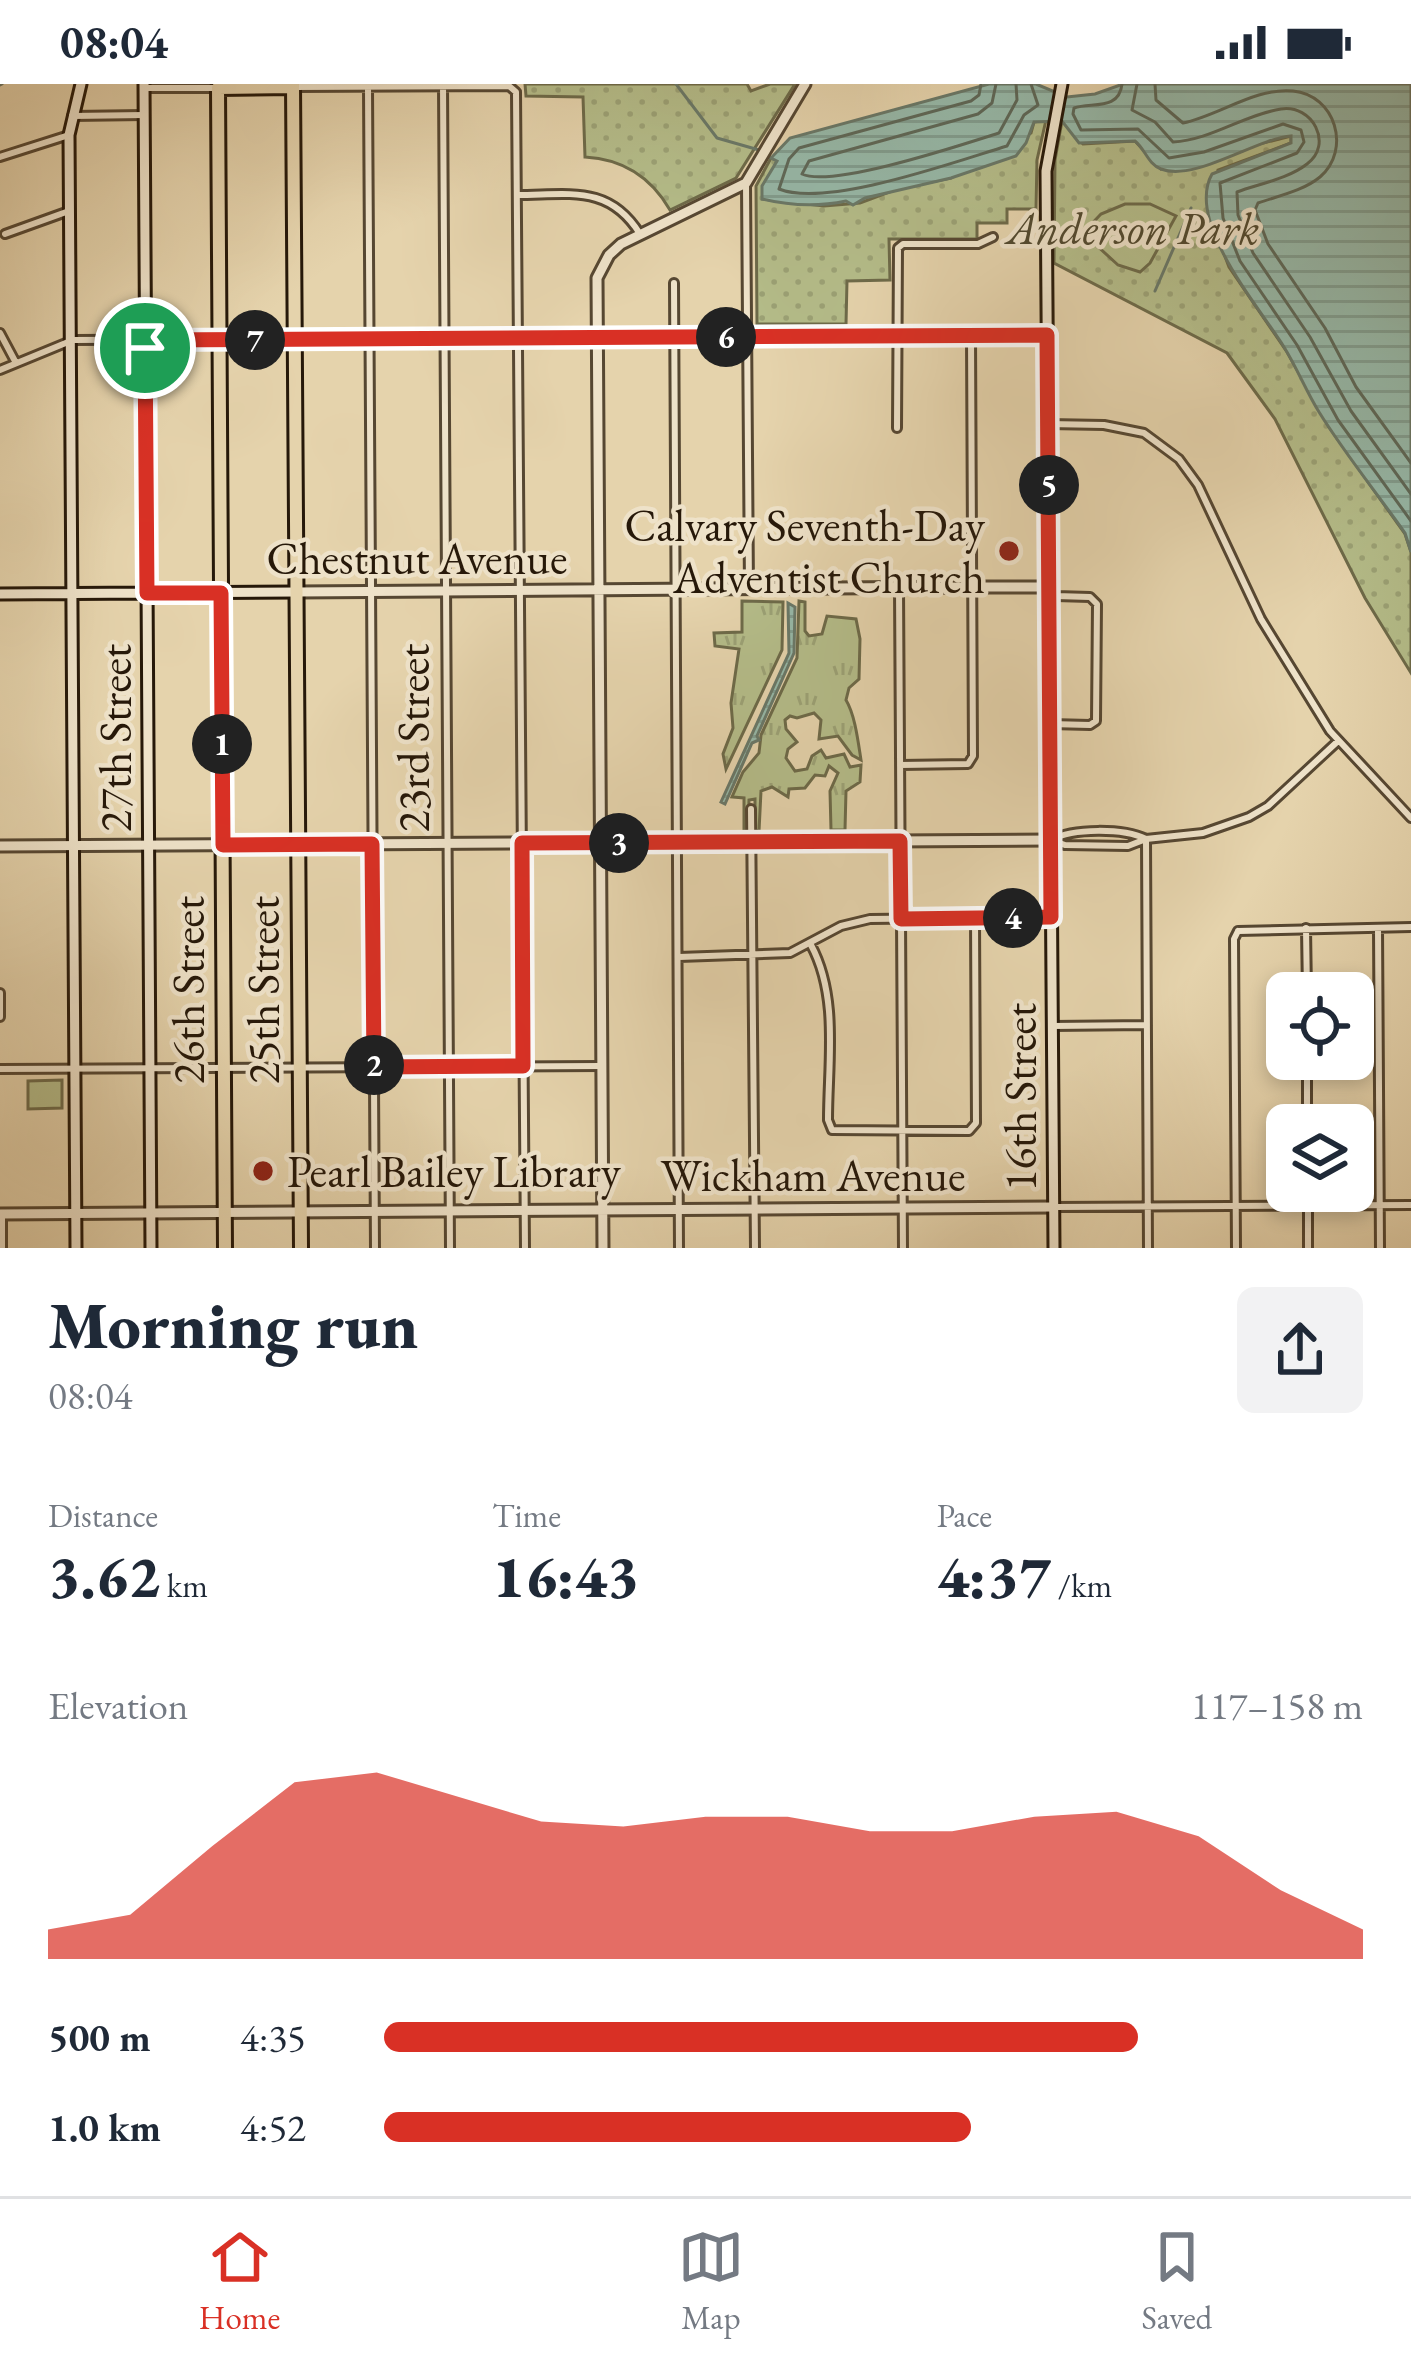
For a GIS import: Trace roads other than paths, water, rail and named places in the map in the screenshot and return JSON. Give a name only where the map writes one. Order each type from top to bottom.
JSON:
[{"type":"main road","points":[[218,86],[293,86]]},
{"type":"main road","name":"26th Street","points":[[218,86],[225,1248]]},
{"type":"main road","name":"25th Street","points":[[293,86],[301,1248]]},
{"type":"street","points":[[76,1248],[69,135],[81,84]]},
{"type":"street","points":[[749,590],[746,183],[805,84]]},
{"type":"street","points":[[143,85],[218,86]]},
{"type":"street","name":"27th Street","points":[[143,85],[151,1248]]},
{"type":"street","points":[[368,85],[375,1248]]},
{"type":"street","points":[[293,86],[442,85],[512,87],[516,92],[525,1248]]},
{"type":"street","name":"23rd Street","points":[[442,85],[450,1248]]},
{"type":"street","name":"16th Street","points":[[1054,1248],[1046,171],[1061,86]]},
{"type":"street","points":[[72,116],[144,115]]},
{"type":"street","points":[[0,157],[69,135]]},
{"type":"street","points":[[603,1248],[596,288],[601,269],[615,248],[746,183]]},
{"type":"street","points":[[517,195],[601,197],[624,211],[640,234]]},
{"type":"street","points":[[4,233],[69,212]]},
{"type":"street","points":[[897,428],[897,252],[903,244],[978,244],[993,237]]},
{"type":"street","points":[[674,283],[680,1248]]},
{"type":"street","points":[[0,333],[16,363]]},
{"type":"street","points":[[0,370],[70,341],[1047,335]]},
{"type":"street","points":[[900,765],[973,762],[971,336]]},
{"type":"street","points":[[1048,424],[1104,425],[1144,433],[1180,458],[1198,484],[1261,619],[1337,741],[1411,818]]},
{"type":"street","name":"Chestnut Avenue","points":[[0,594],[973,587],[1049,591]]},
{"type":"street","points":[[899,588],[903,1248]]},
{"type":"street","points":[[1049,591],[1056,596],[1090,597],[1097,604],[1097,717],[1090,724],[1050,724]]},
{"type":"street","points":[[0,846],[1051,840],[1065,834],[1131,834],[1146,839],[1203,833],[1249,817],[1282,796],[1337,741]]},
{"type":"street","points":[[751,809],[754,1248]]},
{"type":"street","points":[[1146,839],[1148,1248]]},
{"type":"street","points":[[678,957],[779,956],[811,945],[850,922],[1051,917]]},
{"type":"street","points":[[811,945],[824,971],[828,995],[829,1126],[842,1133],[968,1131],[975,1127],[975,918]]},
{"type":"street","points":[[1236,1248],[1235,929],[1411,927]]},
{"type":"street","points":[[1306,928],[1306,972]]},
{"type":"street","points":[[1378,928],[1380,1248]]},
{"type":"street","points":[[0,993],[0,1017]]},
{"type":"street","points":[[1052,1027],[1147,1025]]},
{"type":"street","points":[[0,1069],[602,1066]]},
{"type":"street","name":"Wickham Avenue","points":[[1374,1205],[1411,1205]]},
{"type":"street","name":"Wickham Avenue","points":[[1,1214],[1266,1206]]},
{"type":"street","points":[[1308,1212],[1308,1248]]},
{"type":"street","points":[[1,1214],[2,1248]]},
{"type":"water","points":[[989,84],[1036,84],[1067,97],[1123,84],[1411,84],[1411,552],[1405,533],[1329,428],[1284,347],[1229,264],[1208,216],[1206,194],[1212,174],[1291,143],[1291,136],[1208,165],[1175,171],[1157,167],[1135,141],[1079,143],[1062,121],[1034,122],[1016,156],[951,178],[853,205],[762,199],[762,186],[777,161],[771,158],[790,138]]},
{"type":"water","points":[[788,603],[795,607],[794,653],[759,740],[752,743],[725,804],[721,802],[789,653]]},
{"type":"waterway","points":[[676,84],[717,138],[759,150]]},
{"type":"waterway","points":[[1155,291],[1191,208]]},
{"type":"place","name":"Calvary Seventh-Day Adventist Church","points":[[1009,551]]},
{"type":"place","name":"Pearl Bailey Library","points":[[263,1171]]},
{"type":"park label","name":"Anderson Park","points":[[1133,228]]}]
